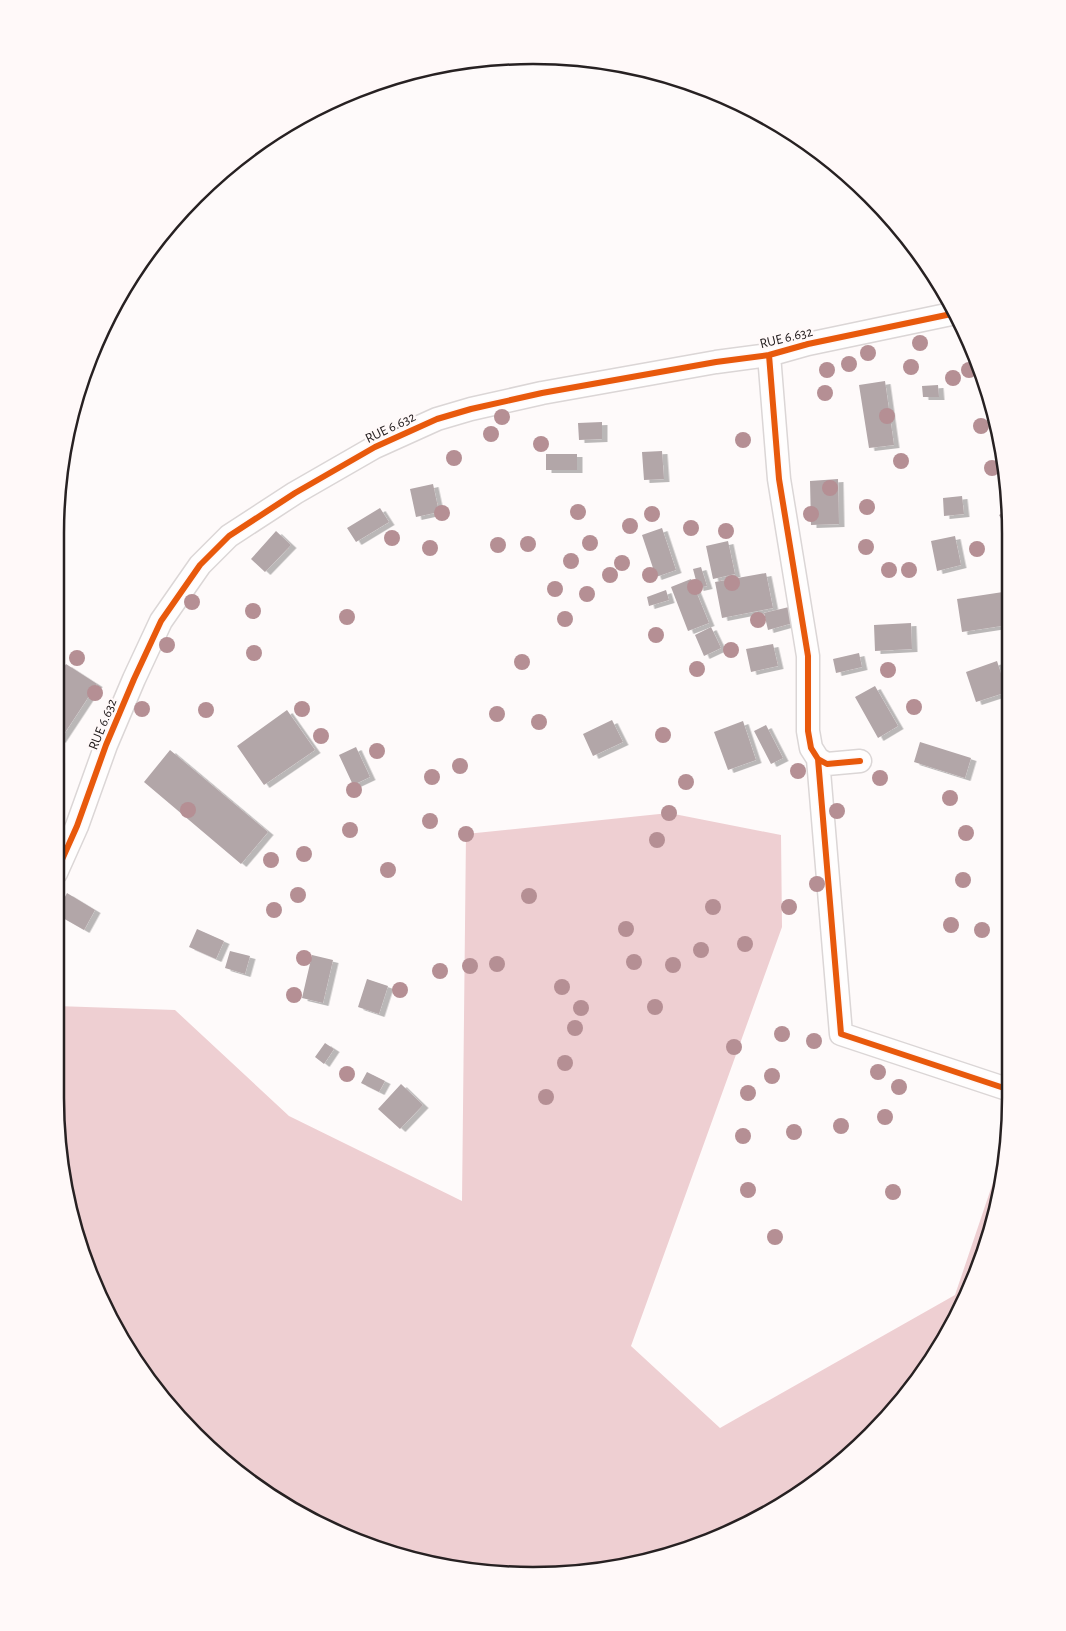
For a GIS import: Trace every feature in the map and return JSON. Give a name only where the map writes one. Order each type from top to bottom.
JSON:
[{"type":"street","name":"RUE 6.632","points":[[64,855],[77,826],[106,745],[134,678],[161,621],[200,566],[230,536],[294,493],[375,447],[437,419],[471,409],[542,393],[716,362],[769,355],[808,344],[948,315]]},
{"type":"street","points":[[769,355],[780,479],[808,656],[808,731],[811,748],[818,759],[842,1034],[1002,1087]]},
{"type":"street","points":[[818,759],[827,764],[860,761]]},
{"type":"shaded area","points":[[669,813],[781,835],[782,927],[631,1346],[720,1428],[955,1295],[995,1176],[977,1249],[967,1278],[954,1306],[923,1359],[905,1384],[865,1430],[819,1470],[794,1488],[741,1519],[713,1532],[684,1542],[625,1558],[564,1566],[533,1567],[502,1566],[441,1558],[412,1551],[353,1532],[325,1519],[272,1488],[247,1470],[201,1430],[161,1384],[143,1359],[112,1306],[99,1278],[80,1219],[73,1190],[65,1129],[64,1006],[175,1010],[289,1116],[462,1201],[466,834]]},
{"type":"building","points":[[885,381],[894,445],[869,448],[859,385]]},
{"type":"building","points":[[938,385],[939,397],[923,397],[922,386]]},
{"type":"building","points":[[602,422],[602,439],[579,440],[578,423]]},
{"type":"building","points":[[662,451],[664,479],[644,480],[642,452]]},
{"type":"building","points":[[546,454],[577,454],[577,470],[546,470]]},
{"type":"building","points":[[838,479],[839,524],[811,525],[810,481]]},
{"type":"building","points":[[433,484],[439,512],[416,517],[410,489]]},
{"type":"building","points":[[962,496],[964,514],[944,516],[943,498]]},
{"type":"building","points":[[380,508],[389,522],[356,542],[347,528]]},
{"type":"building","points":[[662,528],[676,570],[656,577],[642,535]]},
{"type":"building","points":[[276,531],[291,545],[265,572],[251,559]]},
{"type":"building","points":[[955,536],[961,565],[937,571],[931,541]]},
{"type":"building","points":[[728,541],[735,574],[713,579],[706,546]]},
{"type":"building","points":[[701,567],[707,586],[698,588],[693,569]]},
{"type":"building","points":[[766,573],[773,608],[722,618],[715,582]]},
{"type":"building","points":[[691,579],[709,623],[688,631],[671,587]]},
{"type":"building","points":[[666,590],[669,600],[649,606],[647,597]]},
{"type":"building","points":[[1002,592],[1002,626],[962,632],[957,599]]},
{"type":"building","points":[[789,607],[793,623],[768,630],[764,613]]},
{"type":"building","points":[[911,623],[912,649],[875,651],[874,625]]},
{"type":"building","points":[[711,627],[721,648],[704,656],[695,635]]},
{"type":"building","points":[[773,644],[778,666],[751,672],[746,649]]},
{"type":"building","points":[[859,653],[862,667],[836,673],[833,659]]},
{"type":"building","points":[[997,661],[1002,676],[1002,694],[976,702],[966,672]]},
{"type":"building","points":[[66,664],[97,684],[64,734],[64,667]]},
{"type":"building","points":[[875,686],[898,726],[878,738],[855,697]]},
{"type":"building","points":[[287,710],[315,750],[264,785],[237,746]]},
{"type":"building","points":[[612,720],[623,742],[593,756],[583,734]]},
{"type":"building","points":[[743,721],[756,760],[728,770],[714,732]]},
{"type":"building","points":[[766,725],[783,758],[771,764],[754,731]]},
{"type":"building","points":[[920,742],[971,758],[965,778],[914,762]]},
{"type":"building","points":[[356,747],[370,777],[353,785],[339,755]]},
{"type":"building","points":[[170,750],[268,832],[241,864],[144,782]]},
{"type":"building","points":[[67,893],[95,910],[84,930],[64,919],[64,899]]},
{"type":"building","points":[[197,929],[224,941],[216,959],[189,947]]},
{"type":"building","points":[[230,951],[250,956],[245,974],[225,968]]},
{"type":"building","points":[[312,955],[333,960],[323,1003],[302,998]]},
{"type":"building","points":[[367,979],[388,986],[379,1014],[358,1007]]},
{"type":"building","points":[[325,1043],[334,1049],[324,1064],[315,1057]]},
{"type":"building","points":[[367,1072],[385,1081],[379,1092],[361,1083]]},
{"type":"building","points":[[401,1084],[423,1105],[400,1129],[378,1109]]},
{"type":"cycle path","points":[[64,855],[77,826],[106,745],[161,621],[200,565],[229,536],[295,493],[375,447],[437,419],[471,409],[542,393],[716,362],[769,355],[808,344],[948,315]]},
{"type":"cycle path","points":[[769,355],[779,479],[808,656],[808,731],[811,748],[818,759],[827,764],[860,761]]},
{"type":"cycle path","points":[[818,759],[841,1034],[1002,1087]]}]
